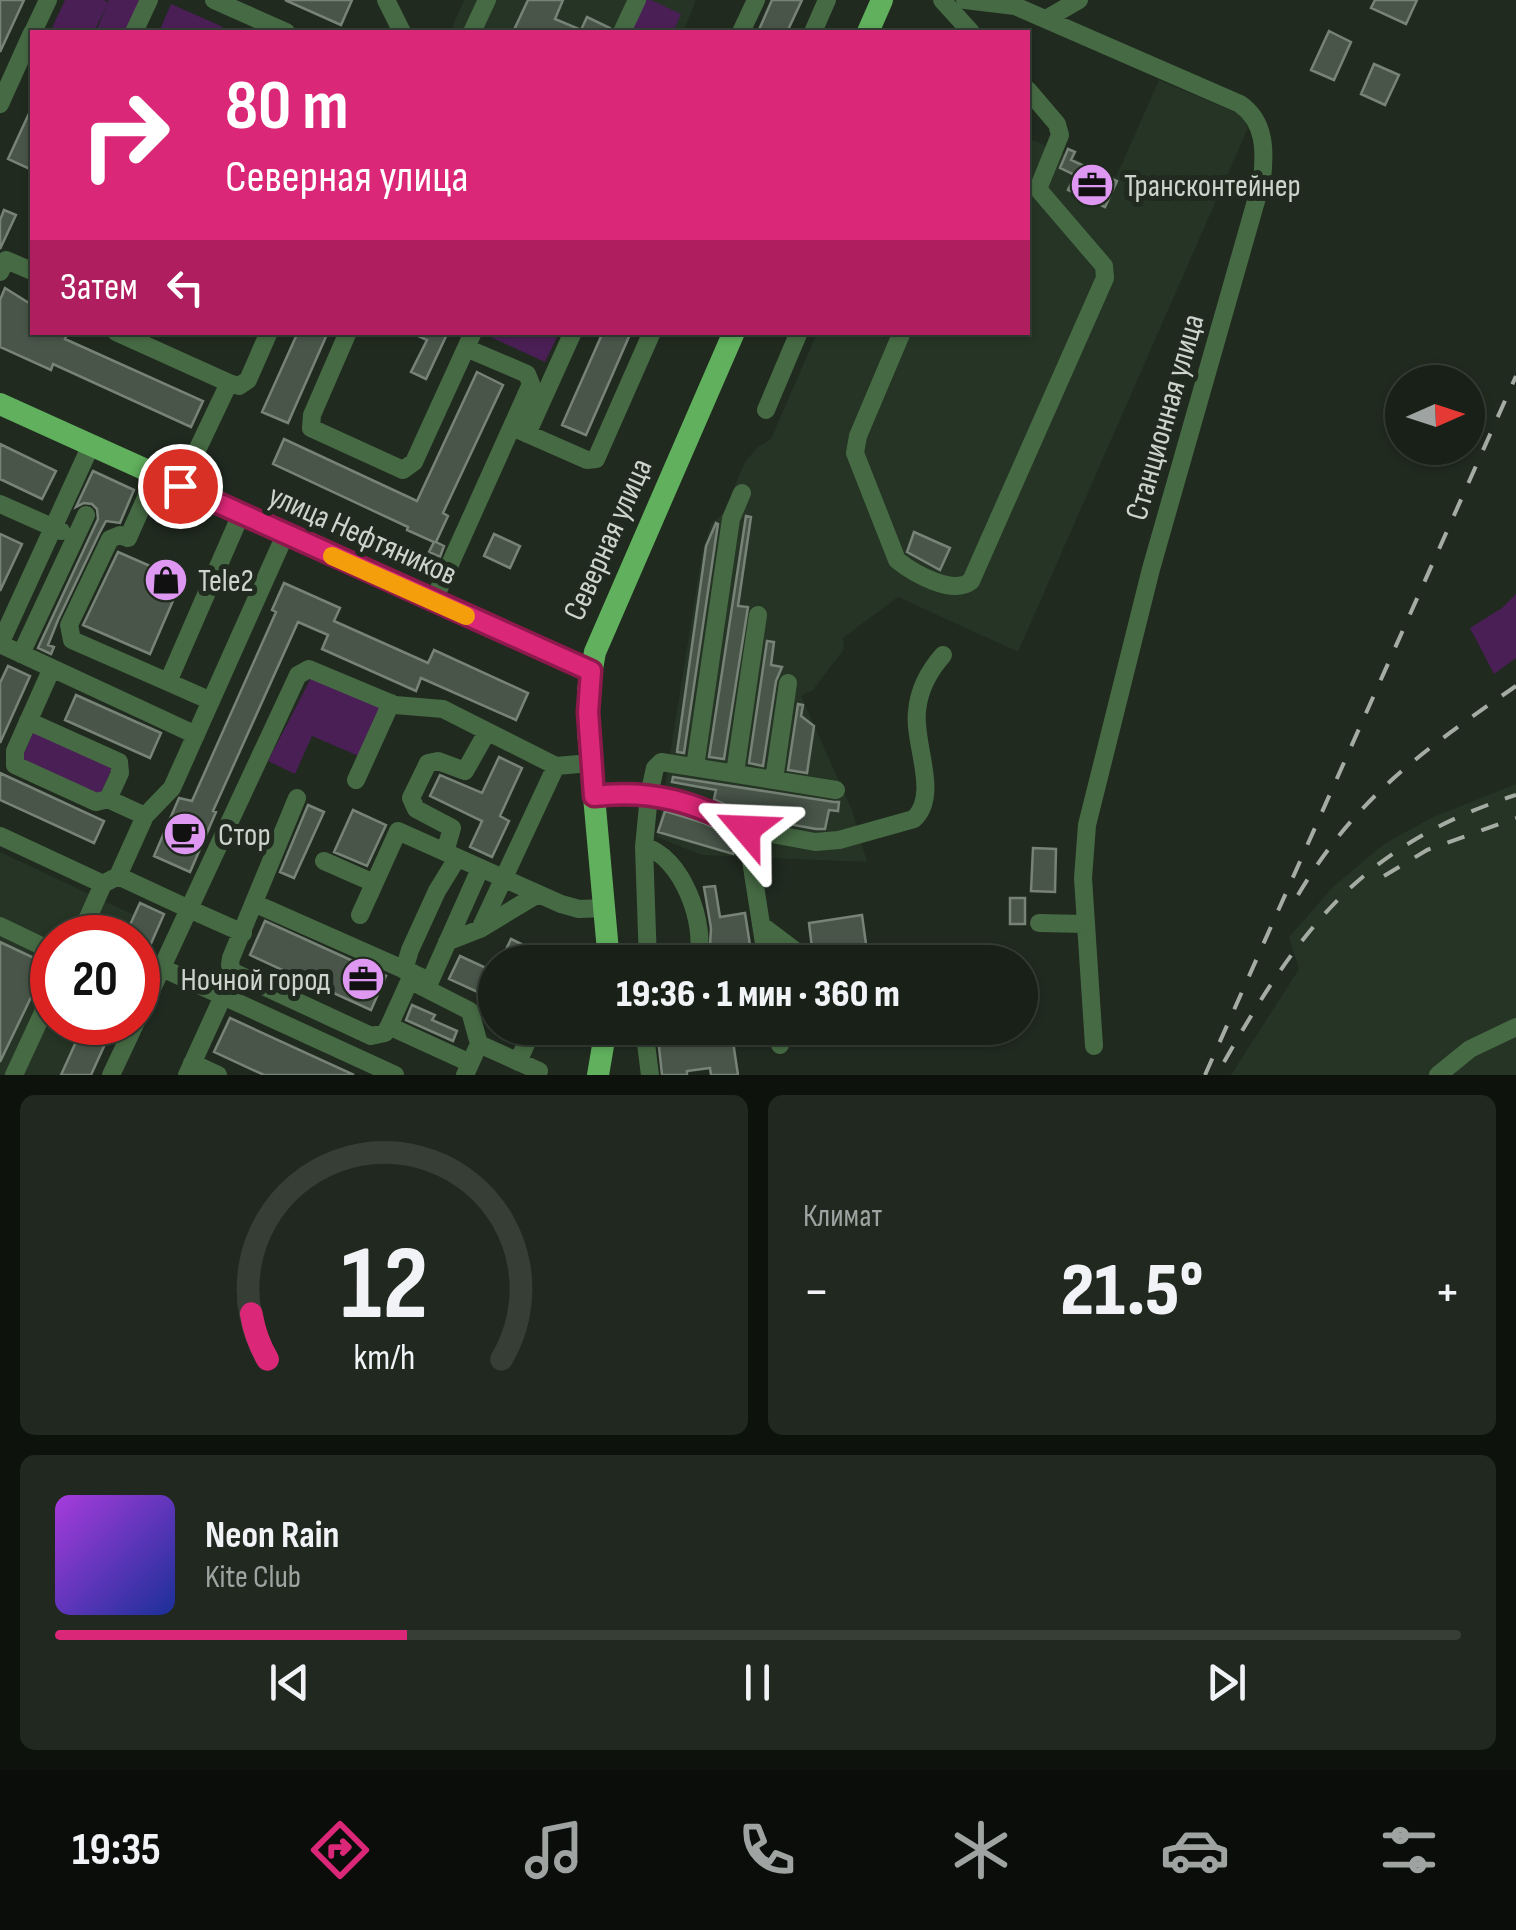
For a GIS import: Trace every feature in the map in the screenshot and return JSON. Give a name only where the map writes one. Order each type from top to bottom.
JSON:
[{"type":"main road","points":[[869,30],[882,0]]},
{"type":"main road","name":"Северная улица","points":[[607,945],[590,764],[591,671],[605,624],[733,335]]},
{"type":"main road","name":"улица Нефтяников","points":[[0,404],[591,671]]},
{"type":"main road","points":[[598,1075],[603,1045]]},
{"type":"street","points":[[34,30],[48,0]]},
{"type":"street","points":[[135,30],[149,0]]},
{"type":"street","points":[[214,0],[278,30]]},
{"type":"street","points":[[386,0],[401,30]]},
{"type":"street","points":[[473,30],[487,0]]},
{"type":"street","points":[[623,30],[637,0]]},
{"type":"street","points":[[742,30],[756,0]]},
{"type":"street","points":[[814,30],[827,0]]},
{"type":"street","points":[[942,0],[968,30]]},
{"type":"street","name":"Станционная улица","points":[[965,0],[1015,6],[1240,104],[1256,118],[1264,162],[1205,388],[1150,570],[1092,801],[1084,854],[1094,1046]]},
{"type":"street","points":[[1046,19],[1079,0]]},
{"type":"street","points":[[0,104],[30,39]]},
{"type":"street","points":[[901,335],[858,436],[855,453],[896,560],[953,588],[964,587],[972,582],[1105,278],[1104,266],[1033,190],[1060,135],[1057,124],[1030,92]]},
{"type":"street","points":[[2,263],[30,271]]},
{"type":"street","points":[[123,335],[239,386],[248,380],[268,335]]},
{"type":"street","points":[[347,335],[312,415],[312,428],[403,470],[414,462],[470,340],[531,378],[520,430]]},
{"type":"street","points":[[433,602],[571,335]]},
{"type":"street","points":[[520,430],[586,460],[596,459],[651,335]]},
{"type":"street","points":[[766,410],[798,335]]},
{"type":"street","points":[[180,486],[228,383]]},
{"type":"street","points":[[90,445],[0,644],[196,735]]},
{"type":"street","points":[[145,816],[108,799],[96,802],[15,765],[8,748],[28,722],[72,640],[70,626],[110,539],[120,534],[128,538],[156,475]]},
{"type":"street","points":[[695,767],[731,519],[742,493]]},
{"type":"street","points":[[0,504],[76,538]]},
{"type":"street","points":[[168,682],[241,514]]},
{"type":"street","points":[[21,654],[86,516]]},
{"type":"street","points":[[91,915],[145,816],[172,788],[285,535]]},
{"type":"street","points":[[735,773],[758,615]]},
{"type":"street","points":[[72,640],[211,701]]},
{"type":"street","points":[[594,796],[649,794],[700,806],[746,829],[790,839],[829,842],[914,819],[921,812],[926,792],[916,712],[924,681],[943,655]]},
{"type":"street","points":[[160,972],[298,675],[309,669],[407,708],[443,709],[556,766],[590,764]]},
{"type":"street","points":[[774,780],[788,683]]},
{"type":"street","points":[[356,780],[391,703]]},
{"type":"street","points":[[28,722],[119,762],[120,773],[108,799]]},
{"type":"street","points":[[417,979],[410,950],[451,856],[452,828],[416,809],[411,798],[432,760],[460,770],[470,768],[487,732]]},
{"type":"street","points":[[647,945],[644,847],[649,794],[658,764],[836,790]]},
{"type":"street","points":[[480,930],[556,766]]},
{"type":"street","points":[[297,798],[267,865],[256,904],[230,966],[239,976],[371,1036],[378,1036],[389,1026],[417,979],[447,942],[480,870]]},
{"type":"street","points":[[746,829],[764,945]]},
{"type":"street","points":[[360,915],[398,831],[538,894],[579,909],[606,908]]},
{"type":"street","points":[[0,836],[189,908],[243,933]]},
{"type":"street","points":[[644,847],[665,856],[691,897],[699,945]]},
{"type":"street","points":[[324,862],[374,883]]},
{"type":"street","points":[[447,942],[480,930],[538,894]]},
{"type":"street","points":[[256,904],[417,979],[470,1011],[478,1040]]},
{"type":"street","points":[[1040,922],[1085,924]]},
{"type":"street","points":[[761,925],[787,945]]},
{"type":"street","points":[[0,926],[30,940]]},
{"type":"street","points":[[162,968],[390,1074]]},
{"type":"street","points":[[218,1075],[190,1069],[223,996]]},
{"type":"street","points":[[389,1026],[468,1069],[479,1045]]},
{"type":"street","points":[[1438,1075],[1470,1049],[1516,1027]]},
{"type":"street","points":[[14,1075],[30,1041]]},
{"type":"street","points":[[112,1075],[126,1045]]},
{"type":"street","points":[[481,1045],[542,1074]]},
{"type":"street","points":[[518,1062],[526,1045]]},
{"type":"street","points":[[646,1045],[650,1075]]},
{"type":"shaded area","points":[[65,0],[143,0],[129,30],[97,30],[107,5],[95,30],[51,30]]},
{"type":"shaded area","points":[[464,0],[696,0],[684,30],[451,30]]},
{"type":"shaded area","points":[[642,0],[651,0],[681,14],[674,30],[628,30]]},
{"type":"shaded area","points":[[171,4],[223,27],[221,30],[160,30]]},
{"type":"shaded area","points":[[1159,80],[1244,116],[1248,128],[1018,652],[898,597],[843,638],[844,649],[813,690],[801,696],[852,810],[867,862],[702,855],[657,837],[702,554],[711,524],[723,513],[745,462],[771,439],[816,335],[1030,335],[1030,139],[1116,177]]},
{"type":"shaded area","points":[[486,335],[558,335],[545,362]]},
{"type":"shaded area","points":[[1516,594],[1516,658],[1494,674],[1470,628]]},
{"type":"shaded area","points":[[311,678],[384,705],[361,757],[312,736],[295,774],[268,761]]},
{"type":"shaded area","points":[[34,731],[113,766],[100,795],[21,760]]},
{"type":"shaded area","points":[[1516,784],[1516,1075],[1231,1075],[1299,969],[1289,937],[1334,886],[1384,844],[1431,818]]},
{"type":"shaded area","points":[[0,852],[134,915],[30,915],[30,1045],[75,1045],[61,1075],[0,1075]]},
{"type":"building","points":[[0,0],[24,0],[0,52]]},
{"type":"building","points":[[285,0],[352,0],[341,25]]},
{"type":"building","points":[[528,0],[563,0],[555,19],[581,30],[514,30]]},
{"type":"building","points":[[772,0],[802,0],[788,30],[759,30]]},
{"type":"building","points":[[1375,0],[1417,0],[1406,24],[1371,8]]},
{"type":"building","points":[[587,17],[610,30],[581,30]]},
{"type":"building","points":[[1329,31],[1351,42],[1334,80],[1311,70]]},
{"type":"building","points":[[1374,64],[1399,75],[1385,105],[1361,94]]},
{"type":"building","points":[[30,111],[30,169],[8,159]]},
{"type":"building","name":"Трансконтейнер","points":[[1068,149],[1075,152],[1071,160],[1117,181],[1105,207],[1068,190],[1075,175],[1060,168]]},
{"type":"building","points":[[4,210],[16,215],[0,249],[0,220]]},
{"type":"building","points":[[5,288],[30,304],[30,335],[67,335],[65,339],[203,401],[191,427],[53,364],[51,370],[0,347],[0,300]]},
{"type":"building","points":[[297,335],[327,335],[288,423],[262,412]]},
{"type":"building","points":[[416,335],[447,335],[426,379],[411,372],[427,340]]},
{"type":"building","points":[[602,335],[630,335],[586,435],[562,425]]},
{"type":"building","points":[[477,372],[503,385],[443,513],[448,516],[436,542],[444,546],[440,557],[429,552],[434,542],[407,530],[408,527],[273,464],[284,439],[417,501]]},
{"type":"building","points":[[0,444],[56,471],[42,499],[0,479]]},
{"type":"building","points":[[93,471],[134,490],[120,523],[106,521],[99,534],[48,645],[54,647],[51,654],[38,648],[98,519],[92,504],[76,507]]},
{"type":"building","points":[[746,516],[751,517],[738,606],[748,607],[724,759],[709,757]]},
{"type":"building","points":[[716,523],[684,753],[677,752],[706,546]]},
{"type":"building","points":[[914,532],[950,548],[940,570],[907,552]]},
{"type":"building","points":[[0,534],[22,544],[0,591]]},
{"type":"building","points":[[494,534],[520,546],[510,568],[484,556]]},
{"type":"building","points":[[118,552],[182,580],[150,654],[83,625]]},
{"type":"building","points":[[284,583],[340,608],[334,621],[428,663],[434,650],[528,693],[516,720],[421,678],[416,691],[322,649],[328,635],[298,622],[213,811],[216,812],[190,872],[154,856],[179,798],[192,801],[276,612],[272,610]]},
{"type":"building","points":[[767,641],[774,642],[771,665],[782,667],[776,681],[763,766],[749,763]]},
{"type":"building","points":[[8,666],[30,676],[0,743],[0,683]]},
{"type":"building","points":[[76,695],[161,733],[150,758],[65,720]]},
{"type":"building","points":[[798,704],[803,705],[801,716],[814,726],[807,773],[788,770]]},
{"type":"building","points":[[499,757],[522,768],[500,816],[509,821],[492,857],[470,847],[482,821],[430,796],[440,775],[482,793]]},
{"type":"building","points":[[0,773],[104,821],[94,843],[0,800]]},
{"type":"building","points":[[673,777],[839,802],[838,811],[829,810],[825,829],[750,817],[714,799],[716,790],[672,782]]},
{"type":"building","points":[[308,805],[324,812],[294,878],[280,872]]},
{"type":"building","points":[[353,810],[386,825],[367,866],[334,852]]},
{"type":"building","points":[[665,811],[735,837],[733,854],[658,832]]},
{"type":"building","points":[[1033,848],[1056,849],[1055,892],[1031,891]]},
{"type":"building","points":[[715,886],[720,917],[745,913],[750,945],[710,945],[704,887]]},
{"type":"building","points":[[1010,898],[1025,898],[1025,924],[1010,924]]},
{"type":"building","points":[[140,903],[164,914],[160,923],[160,915],[135,915]]},
{"type":"building","points":[[862,915],[866,944],[812,945],[809,923]]},
{"type":"building","points":[[265,921],[386,976],[371,1010],[303,983],[304,980],[250,955]]},
{"type":"building","points":[[0,942],[30,956],[30,999],[0,1062]]},
{"type":"building","points":[[460,956],[478,964],[478,992],[449,979]]},
{"type":"building","points":[[412,1005],[457,1031],[453,1041],[406,1020]]},
{"type":"building","points":[[230,1018],[354,1075],[264,1075],[214,1052]]},
{"type":"building","points":[[75,1045],[105,1045],[91,1075],[61,1075]]},
{"type":"building","points":[[659,1045],[734,1045],[738,1075],[711,1075],[710,1068],[687,1071],[687,1075],[662,1075]]},
{"type":"railway","points":[[1205,1075],[1516,376]]},
{"type":"railway","points":[[1298,895],[1320,860],[1368,802],[1422,754],[1516,686]]},
{"type":"railway","points":[[1224,1062],[1280,970],[1341,897],[1376,866],[1416,839],[1462,815],[1516,795]]},
{"type":"railway","points":[[1384,876],[1427,850],[1516,818]]},
{"type":"slow traffic","points":[[332,556],[466,616]]},
{"type":"place","name":"Трансконтейнер","points":[[1092,185]]},
{"type":"place","name":"Tele2","points":[[166,580]]},
{"type":"place","name":"Стор","points":[[185,834]]},
{"type":"place","name":"Ночной город","points":[[363,979]]},
{"type":"route","points":[[180,486],[591,671],[588,712],[594,796],[649,794],[700,806],[746,829]]}]
